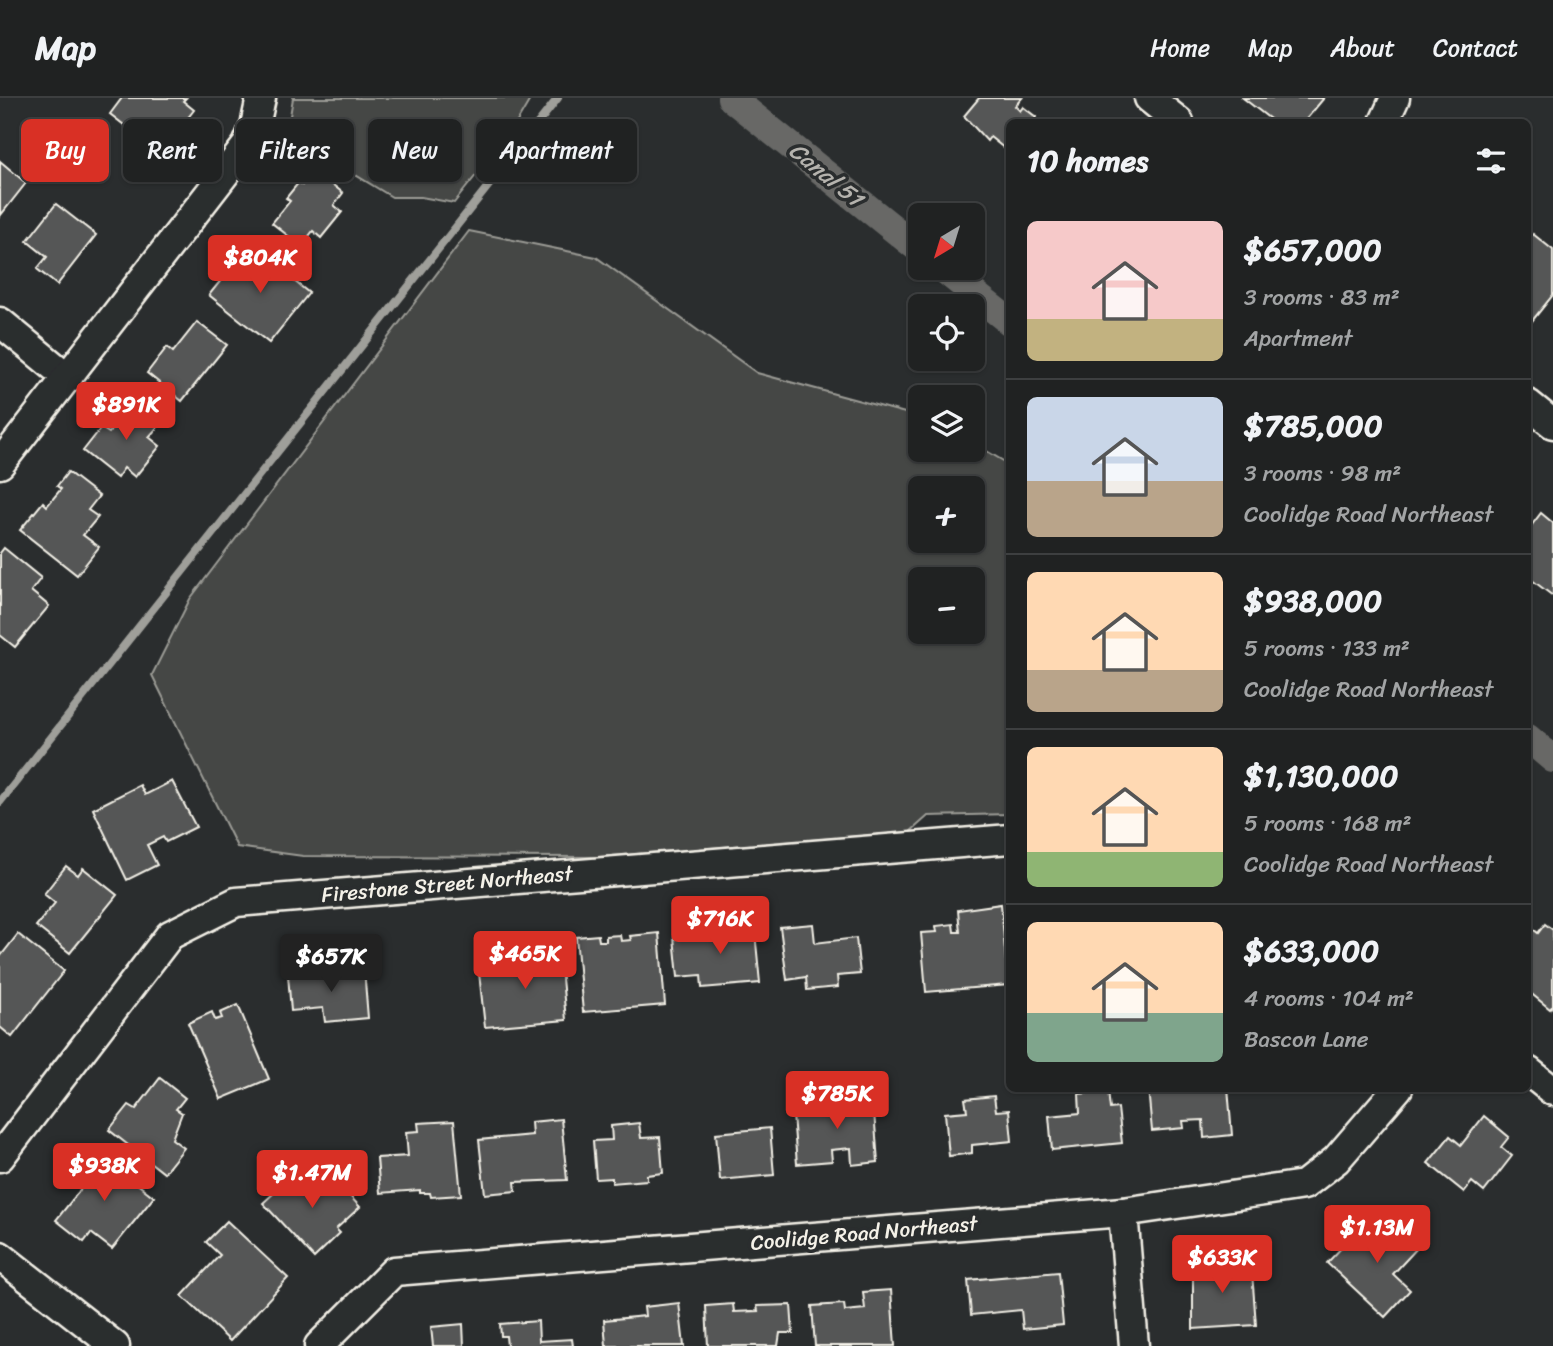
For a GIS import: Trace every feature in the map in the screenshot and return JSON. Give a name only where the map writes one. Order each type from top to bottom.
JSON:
[{"type":"street","points":[[0,464],[247,145],[255,126],[261,98]]},
{"type":"street","points":[[1149,98],[1176,119]]},
{"type":"street","points":[[1385,119],[1395,98]]},
{"type":"street","points":[[0,322],[68,378]]},
{"type":"street","points":[[1531,406],[1553,424]]},
{"type":"street","name":"Firestone Street Northeast","points":[[0,1157],[170,935],[236,902],[1006,839]]},
{"type":"street","points":[[1531,1073],[1553,1091]]},
{"type":"street","name":"Coolidge Road Northeast","points":[[319,1346],[394,1271],[1123,1212],[1304,1185],[1336,1160],[1395,1092]]},
{"type":"street","points":[[1123,1212],[1134,1346]]},
{"type":"street","points":[[0,1255],[115,1346]]},
{"type":"shaded area","points":[[293,98],[531,98],[519,119],[476,119],[476,175],[454,203],[421,197],[392,197],[354,175],[354,119],[290,119]]},
{"type":"shaded area","points":[[469,231],[596,257],[757,373],[908,414],[908,462],[985,462],[985,450],[1006,463],[1006,814],[928,816],[910,832],[599,857],[303,856],[237,847],[152,675],[190,599]]},
{"type":"building","points":[[122,98],[186,98],[183,101],[194,110],[187,119],[123,119],[123,124],[110,114]]},
{"type":"building","points":[[979,98],[1022,98],[1015,106],[1020,111],[1023,107],[1036,117],[1006,119],[1006,150],[990,137],[987,141],[964,116]]},
{"type":"building","points":[[1243,98],[1324,98],[1306,119],[1270,119]]},
{"type":"building","points":[[0,161],[21,179],[21,182],[26,183],[0,216]]},
{"type":"building","points":[[299,182],[302,185],[304,182],[329,182],[343,193],[334,205],[342,212],[321,238],[313,231],[301,246],[272,223],[290,201],[286,198]]},
{"type":"building","points":[[56,204],[96,235],[57,285],[37,269],[47,257],[27,241]]},
{"type":"building","points":[[1533,234],[1553,250],[1553,295],[1532,321],[1531,320]]},
{"type":"building","points":[[254,249],[309,293],[269,343],[209,295],[230,269],[235,273]]},
{"type":"building","points":[[197,322],[227,345],[182,401],[147,373],[167,347],[173,352]]},
{"type":"building","points":[[135,400],[162,422],[149,437],[160,446],[135,477],[124,468],[117,478],[83,451],[101,428],[109,433]]},
{"type":"building","points":[[68,472],[99,496],[88,510],[98,517],[83,535],[99,547],[77,575],[20,530],[43,502],[47,506],[61,489],[57,486]]},
{"type":"building","points":[[1541,513],[1553,523],[1553,596],[1531,579],[1531,526]]},
{"type":"building","points":[[4,548],[41,578],[31,591],[49,606],[15,647],[0,635],[0,553]]},
{"type":"building","points":[[172,781],[196,827],[166,842],[163,837],[147,845],[157,865],[127,880],[93,809],[140,785],[145,795]]},
{"type":"building","points":[[66,866],[78,875],[83,868],[117,895],[70,953],[36,926],[55,903],[44,894]]},
{"type":"building","points":[[1001,904],[1006,985],[926,992],[921,933],[937,932],[936,926],[953,924],[954,932],[960,932],[958,910]]},
{"type":"building","points":[[754,922],[760,983],[702,988],[701,975],[678,977],[674,937],[708,933],[707,926]]},
{"type":"building","points":[[813,924],[815,943],[856,938],[860,974],[837,976],[838,987],[807,990],[806,977],[787,980],[780,927]]},
{"type":"building","points":[[1545,924],[1553,930],[1553,1005],[1550,1009],[1531,993],[1531,927],[1538,933]]},
{"type":"building","points":[[659,933],[665,1005],[583,1012],[576,937],[598,935],[599,941],[606,941],[606,936],[620,935],[621,941],[631,940],[630,936]]},
{"type":"building","points":[[18,934],[64,971],[12,1037],[0,1027],[0,957]]},
{"type":"building","points":[[559,947],[566,1020],[485,1027],[479,973],[525,968],[523,951]]},
{"type":"building","points":[[364,969],[368,1018],[325,1022],[323,1008],[291,1011],[288,975]]},
{"type":"building","points":[[238,1005],[269,1079],[221,1099],[188,1023],[212,1012],[215,1020],[222,1018],[220,1013]]},
{"type":"building","points":[[160,1078],[185,1098],[176,1109],[182,1113],[172,1139],[184,1148],[164,1173],[109,1130],[129,1105],[136,1109]]},
{"type":"building","points":[[1108,1092],[1110,1109],[1118,1108],[1122,1143],[1052,1150],[1049,1116],[1080,1113],[1079,1094]]},
{"type":"building","points":[[1148,1092],[1228,1092],[1232,1135],[1204,1138],[1203,1120],[1183,1121],[1184,1128],[1152,1131]]},
{"type":"building","points":[[868,1095],[869,1112],[874,1112],[878,1162],[852,1165],[851,1148],[831,1150],[832,1161],[797,1164],[793,1115],[823,1113],[822,1098]]},
{"type":"building","points":[[994,1096],[996,1111],[1009,1110],[1012,1141],[972,1145],[972,1153],[949,1156],[945,1113],[967,1111],[965,1099]]},
{"type":"building","points":[[1484,1116],[1509,1137],[1501,1147],[1512,1156],[1484,1192],[1472,1182],[1464,1192],[1428,1163],[1450,1136],[1461,1145]]},
{"type":"building","points":[[561,1119],[567,1180],[515,1182],[516,1191],[485,1194],[479,1140],[532,1135],[531,1122]]},
{"type":"building","points":[[454,1121],[461,1195],[431,1197],[430,1193],[420,1193],[420,1190],[380,1193],[377,1158],[408,1156],[406,1132],[419,1131],[418,1123]]},
{"type":"building","points":[[639,1123],[641,1138],[660,1137],[663,1173],[647,1175],[647,1180],[612,1183],[612,1178],[596,1179],[593,1141],[612,1140],[611,1126]]},
{"type":"building","points":[[770,1128],[774,1175],[720,1180],[716,1133]]},
{"type":"building","points":[[95,1151],[154,1197],[112,1249],[91,1233],[84,1242],[56,1220],[81,1189],[71,1181]]},
{"type":"building","points":[[327,1171],[360,1207],[336,1229],[340,1233],[314,1258],[263,1203],[297,1172],[310,1186]]},
{"type":"building","points":[[1383,1213],[1419,1246],[1393,1274],[1410,1290],[1385,1317],[1327,1263],[1348,1241],[1354,1247],[1362,1242]]},
{"type":"building","points":[[227,1221],[288,1278],[230,1341],[182,1296],[220,1255],[206,1242]]},
{"type":"building","points":[[1231,1256],[1232,1273],[1252,1272],[1256,1325],[1193,1329],[1193,1258]]},
{"type":"building","points":[[1058,1272],[1063,1325],[1023,1329],[1021,1310],[971,1315],[968,1280]]},
{"type":"building","points":[[891,1290],[895,1346],[815,1346],[812,1306],[844,1304],[845,1311],[865,1309],[863,1292]]},
{"type":"building","points":[[679,1303],[684,1346],[606,1346],[604,1320],[645,1316],[644,1307]]},
{"type":"building","points":[[733,1304],[734,1312],[758,1311],[757,1306],[791,1305],[793,1333],[780,1333],[778,1346],[708,1346],[706,1306]]},
{"type":"building","points":[[538,1321],[539,1341],[572,1339],[573,1346],[507,1346],[506,1336],[501,1336],[500,1324]]},
{"type":"building","points":[[463,1324],[464,1346],[433,1346],[431,1327]]},
{"type":"waterway","points":[[0,802],[558,98]]},
{"type":"waterway","name":"Canal 51","points":[[731,98],[908,240]]},
{"type":"waterway","name":"Canal 51","points":[[957,280],[1006,319]]},
{"type":"waterway","name":"Canal 51","points":[[1531,741],[1553,759]]}]
